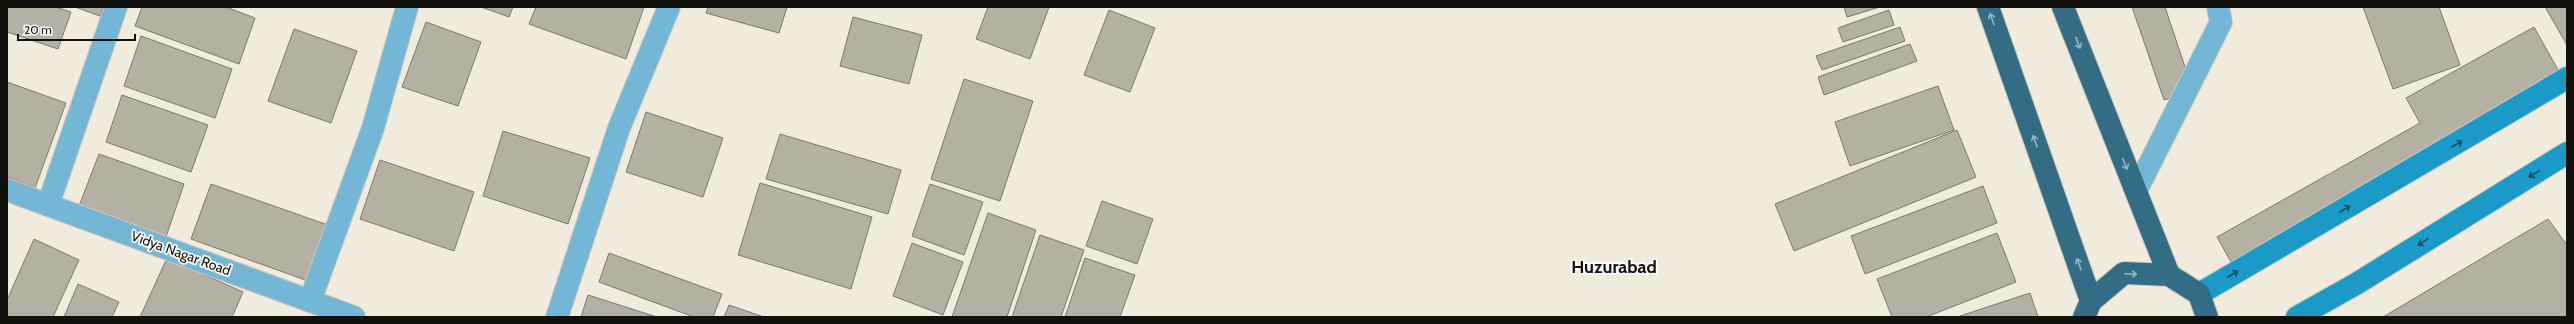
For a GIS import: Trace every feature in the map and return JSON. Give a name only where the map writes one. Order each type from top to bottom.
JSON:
[{"type":"highway","points":[[1988,7],[2088,309],[2124,274],[2169,276],[2199,294],[2207,317]]},
{"type":"highway","points":[[2063,7],[2169,276]]},
{"type":"main road","points":[[2199,294],[2567,78]]},
{"type":"main road","points":[[2297,317],[2356,284],[2567,153]]},
{"type":"street","points":[[48,205],[116,7]]},
{"type":"street","points":[[310,300],[373,128],[408,7]]},
{"type":"street","points":[[557,317],[620,128],[669,7]]},
{"type":"street","points":[[2136,191],[2221,22],[2218,7]]},
{"type":"street","name":"Vidya Nagar Road","points":[[7,190],[354,317]]},
{"type":"building","points":[[7,7],[56,7],[71,12],[58,49],[7,32]]},
{"type":"building","points":[[75,7],[103,7],[100,16]]},
{"type":"building","points":[[142,7],[226,7],[255,18],[239,64],[135,26]]},
{"type":"building","points":[[481,7],[513,7],[509,17]]},
{"type":"building","points":[[536,7],[644,7],[626,59],[529,24]]},
{"type":"building","points":[[708,7],[787,7],[779,33],[706,13]]},
{"type":"building","points":[[988,7],[1049,7],[1030,59],[976,39]]},
{"type":"building","points":[[1844,7],[1880,7],[1847,17]]},
{"type":"building","points":[[2132,7],[2165,7],[2193,91],[2164,100]]},
{"type":"building","points":[[2363,7],[2439,7],[2460,65],[2393,89]]},
{"type":"building","points":[[2545,7],[2567,7],[2567,45]]},
{"type":"building","points":[[1109,10],[1155,28],[1130,92],[1084,75]]},
{"type":"building","points":[[1889,10],[1894,25],[1843,42],[1838,28]]},
{"type":"building","points":[[853,17],[922,35],[909,84],[840,66]]},
{"type":"building","points":[[426,22],[481,42],[458,106],[402,87]]},
{"type":"building","points":[[1900,27],[1905,41],[1822,70],[1816,56]]},
{"type":"building","points":[[2534,27],[2562,77],[2231,262],[2217,237],[2420,123],[2406,98]]},
{"type":"building","points":[[294,29],[357,51],[331,123],[268,101]]},
{"type":"building","points":[[141,36],[232,69],[215,118],[124,86]]},
{"type":"building","points":[[1910,44],[1917,61],[1824,95],[1818,77]]},
{"type":"building","points":[[964,79],[1033,101],[1000,201],[931,179]]},
{"type":"building","points":[[7,82],[66,103],[35,188],[7,177]]},
{"type":"building","points":[[1938,86],[1954,130],[1850,166],[1835,122]]},
{"type":"building","points":[[122,95],[208,125],[191,172],[106,142]]},
{"type":"building","points":[[646,112],[723,138],[703,197],[626,172]]},
{"type":"building","points":[[1957,130],[1976,177],[1794,251],[1775,204]]},
{"type":"building","points":[[503,131],[590,158],[568,224],[483,196]]},
{"type":"building","points":[[780,134],[901,170],[888,214],[766,179]]},
{"type":"building","points":[[99,154],[184,184],[166,237],[79,206]]},
{"type":"building","points":[[380,160],[474,192],[454,251],[360,219]]},
{"type":"building","points":[[760,183],[872,217],[851,289],[738,255]]},
{"type":"building","points":[[211,184],[328,225],[308,281],[191,239]]},
{"type":"building","points":[[930,184],[983,202],[964,255],[912,236]]},
{"type":"building","points":[[1983,186],[1997,223],[1865,274],[1851,236]]},
{"type":"building","points":[[1102,201],[1153,219],[1137,264],[1086,246]]},
{"type":"building","points":[[988,213],[1036,230],[1007,317],[952,317]]},
{"type":"building","points":[[2548,219],[2567,245],[2567,317],[2383,317]]},
{"type":"building","points":[[1997,233],[2016,282],[1926,317],[1892,317],[1877,279]]},
{"type":"building","points":[[1040,235],[1084,250],[1061,317],[1012,317]]},
{"type":"building","points":[[34,239],[79,260],[53,317],[10,317],[7,316],[7,300]]},
{"type":"building","points":[[912,243],[963,262],[943,315],[893,296]]},
{"type":"building","points":[[609,253],[722,294],[713,317],[694,317],[599,282]]},
{"type":"building","points":[[167,258],[243,292],[232,317],[140,317]]},
{"type":"building","points":[[1085,258],[1135,275],[1120,317],[1065,317]]},
{"type":"building","points":[[78,284],[119,302],[112,317],[64,317]]},
{"type":"building","points":[[2030,293],[2038,317],[1957,317]]},
{"type":"building","points":[[588,295],[657,317],[581,317]]},
{"type":"building","points":[[729,305],[764,317],[724,317]]},
{"type":"district","name":"Huzurabad","points":[[1614,267]]}]
